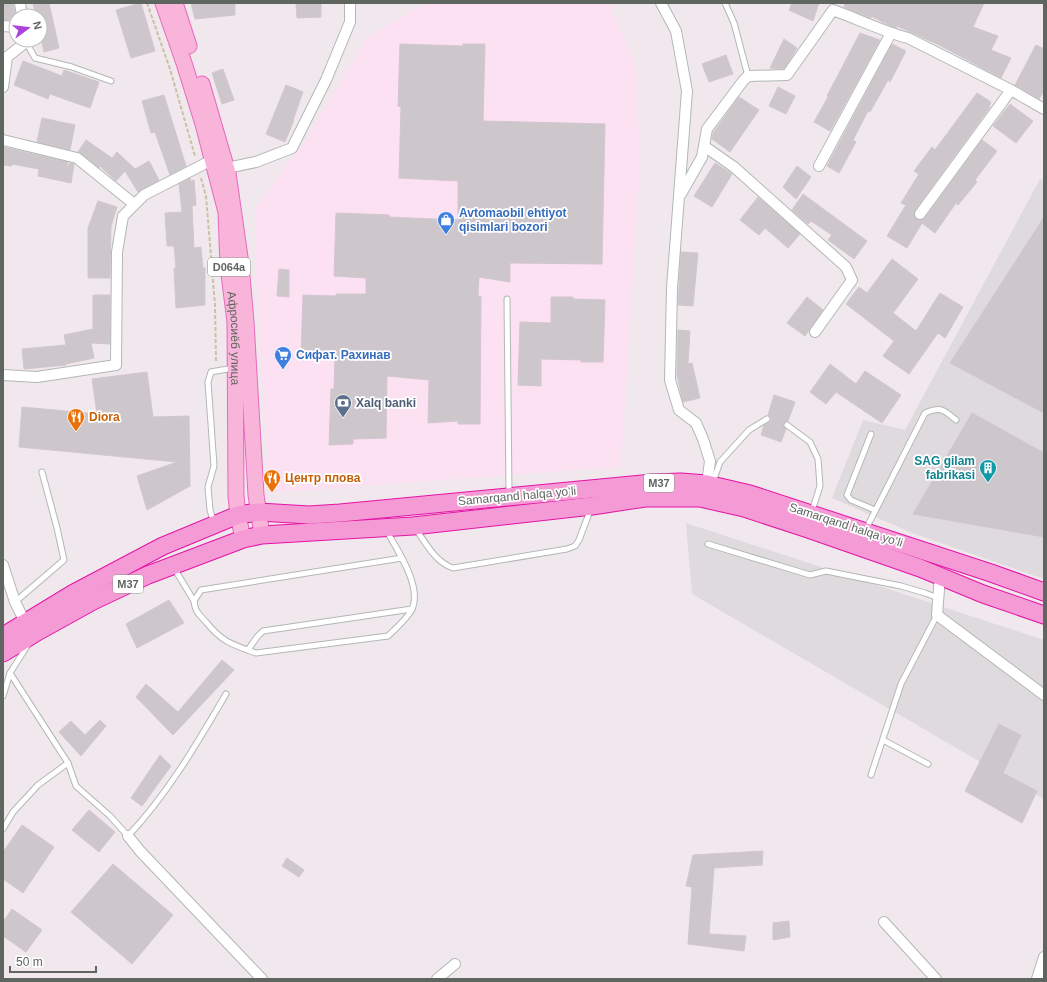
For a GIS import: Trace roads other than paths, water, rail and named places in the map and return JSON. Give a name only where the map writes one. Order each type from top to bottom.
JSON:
[{"type":"highway","name":"Samarqand halqa yoʻli","points":[[3,653],[31,627],[74,593],[163,546],[215,523],[238,515],[258,512],[309,515],[653,483],[681,482],[709,485],[750,494],[865,531],[1044,592]]},
{"type":"highway","name":"Samarqand halqa yoʻli","points":[[3,636],[31,627],[93,601],[148,575],[243,539],[262,536],[413,526],[592,506],[645,498],[700,498],[744,508],[920,568],[983,594],[1044,615]]},
{"type":"highway","points":[[920,568],[927,552]]},
{"type":"main road","name":"Афросиёб улица","points":[[163,3],[184,63],[226,212],[228,266],[234,322],[236,496],[243,539]]},
{"type":"main road","name":"Афросиёб улица","points":[[175,3],[194,60],[226,168],[242,271],[247,330],[256,495],[262,536]]},
{"type":"street","points":[[226,168],[256,162],[292,148],[326,80],[350,22],[350,3]]},
{"type":"street","points":[[661,3],[676,31],[687,91],[672,288],[670,380],[679,410],[696,423],[703,439],[710,461],[709,485]]},
{"type":"street","points":[[678,197],[702,157],[707,129],[748,76],[787,75],[834,7],[891,33],[908,38],[1044,108]]},
{"type":"street","points":[[819,166],[891,33]]},
{"type":"street","points":[[3,87],[7,57],[18,48]]},
{"type":"street","points":[[920,214],[1011,90]]},
{"type":"street","points":[[3,140],[77,158],[134,204]]},
{"type":"street","points":[[704,146],[734,167],[846,267],[852,280],[815,332]]},
{"type":"street","points":[[3,375],[37,377],[116,365],[118,252],[123,216],[144,195],[212,160]]},
{"type":"street","points":[[3,564],[15,602],[31,627]]},
{"type":"street","points":[[940,576],[938,615],[1044,696]]},
{"type":"street","points":[[128,836],[140,851],[262,979]]},
{"type":"street","points":[[884,922],[936,979]]},
{"type":"street","points":[[1037,979],[1044,957]]},
{"type":"street","points":[[436,979],[455,964]]},
{"type":"lane","points":[[725,3],[734,23],[748,76]]},
{"type":"lane","points":[[30,48],[35,58],[111,81]]},
{"type":"lane","points":[[507,299],[509,497]]},
{"type":"lane","points":[[215,523],[210,510],[208,487],[214,466],[208,382],[212,372],[216,370],[235,368]]},
{"type":"lane","points":[[865,531],[925,413],[932,410],[942,409],[956,420]]},
{"type":"lane","points":[[709,485],[720,462],[749,430],[766,419]]},
{"type":"lane","points":[[787,425],[810,442],[818,459],[820,486],[811,514]]},
{"type":"lane","points":[[871,434],[847,495],[851,500],[875,510]]},
{"type":"lane","points":[[15,602],[64,560],[42,472]]},
{"type":"lane","points":[[413,526],[438,560],[445,566],[453,568],[567,549],[575,546],[579,540],[592,506]]},
{"type":"lane","points":[[173,566],[194,601],[195,610],[217,635],[236,646],[256,653],[388,636],[412,609],[415,592],[408,569],[384,528]]},
{"type":"lane","points":[[708,544],[810,575],[826,571],[900,586],[938,598]]},
{"type":"lane","points":[[194,601],[201,590],[402,558]]},
{"type":"lane","points":[[248,650],[256,637],[263,631],[412,609]]},
{"type":"lane","points":[[871,775],[901,684],[938,615]]},
{"type":"lane","points":[[3,696],[10,673],[31,627]]},
{"type":"lane","points":[[10,673],[68,763],[76,786],[110,816],[128,836],[144,819],[195,747],[226,694]]},
{"type":"lane","points":[[883,740],[928,764]]},
{"type":"lane","points":[[3,829],[13,812],[38,784],[68,763]]},
{"type":"place","name":"Avtomaobil ehtiyot qisimlari bozori","points":[[446,235]]},
{"type":"place","name":"Сифат. Рахинав","points":[[283,370]]},
{"type":"place","name":"Xalq banki","points":[[343,418]]},
{"type":"place","name":"Diora","points":[[76,432]]},
{"type":"place","name":"SAG gilam fabrikasi","points":[[988,483]]},
{"type":"place","name":"Центр плова","points":[[272,493]]}]
